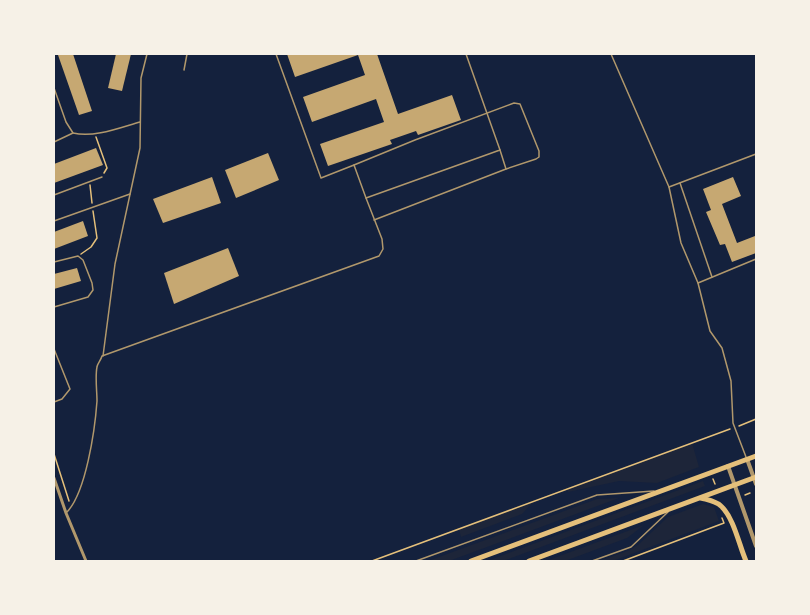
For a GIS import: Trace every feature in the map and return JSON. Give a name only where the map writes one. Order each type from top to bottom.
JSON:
[{"type":"main road","points":[[471,561],[756,456]]},
{"type":"main road","points":[[529,561],[755,477]]},
{"type":"main road","points":[[700,498],[714,501],[721,506],[728,515],[746,561]]},
{"type":"street","points":[[747,459],[755,477],[756,484]]},
{"type":"street","points":[[728,466],[756,546]]},
{"type":"street","points":[[54,478],[66,513],[86,561]]},
{"type":"lane","points":[[66,513],[71,508],[85,476],[96,423],[96,367],[102,356],[115,264],[140,148],[141,78],[147,54]]},
{"type":"lane","points":[[184,70],[187,54]]},
{"type":"lane","points":[[276,54],[321,178],[415,140],[488,114],[514,103],[520,104],[539,151],[539,157],[374,220]]},
{"type":"lane","points":[[466,54],[506,169]]},
{"type":"lane","points":[[611,54],[669,187],[681,243],[698,283],[710,331],[722,348],[731,381],[733,423],[747,459]]},
{"type":"lane","points":[[54,88],[66,122],[73,134]]},
{"type":"lane","points":[[54,142],[73,134],[95,134],[141,122]]},
{"type":"lane","points":[[366,198],[500,150]]},
{"type":"lane","points":[[669,187],[756,154]]},
{"type":"lane","points":[[102,356],[379,256],[383,249],[382,240],[354,165]]},
{"type":"lane","points":[[54,195],[102,177]]},
{"type":"lane","points":[[680,183],[712,277]]},
{"type":"lane","points":[[54,221],[130,194]]},
{"type":"lane","points":[[54,262],[78,256],[83,260],[92,282],[93,290],[88,297],[54,307]]},
{"type":"lane","points":[[698,283],[756,259]]},
{"type":"lane","points":[[54,349],[70,389],[62,399],[54,402]]},
{"type":"lane","points":[[416,561],[597,495],[662,490]]},
{"type":"lane","points":[[592,561],[631,547],[673,508]]},
{"type":"path","points":[[95,134],[107,168],[102,177]]},
{"type":"path","points":[[78,256],[91,247],[97,238],[92,207],[91,181]]},
{"type":"path","points":[[372,561],[756,420]]},
{"type":"path","points":[[54,454],[71,508]]},
{"type":"path","points":[[712,477],[715,484]]},
{"type":"path","points":[[745,495],[750,493]]},
{"type":"path","points":[[623,561],[724,523],[721,516]]},
{"type":"shaded area","points":[[692,443],[699,467],[657,483],[619,481],[568,492],[567,489]]},
{"type":"shaded area","points":[[703,481],[705,486],[503,561],[487,561]]},
{"type":"shaded area","points":[[619,498],[449,561],[428,561],[597,499]]},
{"type":"shaded area","points":[[534,501],[522,514],[461,537],[459,529]]},
{"type":"shaded area","points":[[703,504],[714,507],[719,521],[613,561],[599,561],[630,550],[638,545],[668,517]]},
{"type":"shaded area","points":[[644,525],[627,538],[565,561],[546,561]]},
{"type":"building","points":[[73,54],[92,111],[79,115],[58,55]]},
{"type":"building","points":[[116,54],[131,54],[122,91],[108,88]]},
{"type":"building","points":[[287,54],[377,54],[398,114],[452,95],[461,120],[418,135],[416,131],[390,140],[392,144],[328,166],[320,144],[384,122],[376,99],[312,122],[303,97],[365,75],[358,55],[295,77]]},
{"type":"building","points":[[96,148],[103,165],[54,183],[54,164]]},
{"type":"building","points":[[268,153],[279,180],[236,198],[225,170]]},
{"type":"building","points":[[212,177],[221,203],[163,223],[153,199]]},
{"type":"building","points":[[733,177],[741,196],[722,204],[737,243],[755,236],[756,253],[732,262],[725,244],[720,245],[706,212],[711,210],[703,189]]},
{"type":"building","points":[[83,221],[88,236],[54,249],[54,232]]},
{"type":"building","points":[[228,248],[239,276],[174,304],[164,273]]},
{"type":"building","points":[[77,268],[81,281],[54,289],[54,274]]}]
